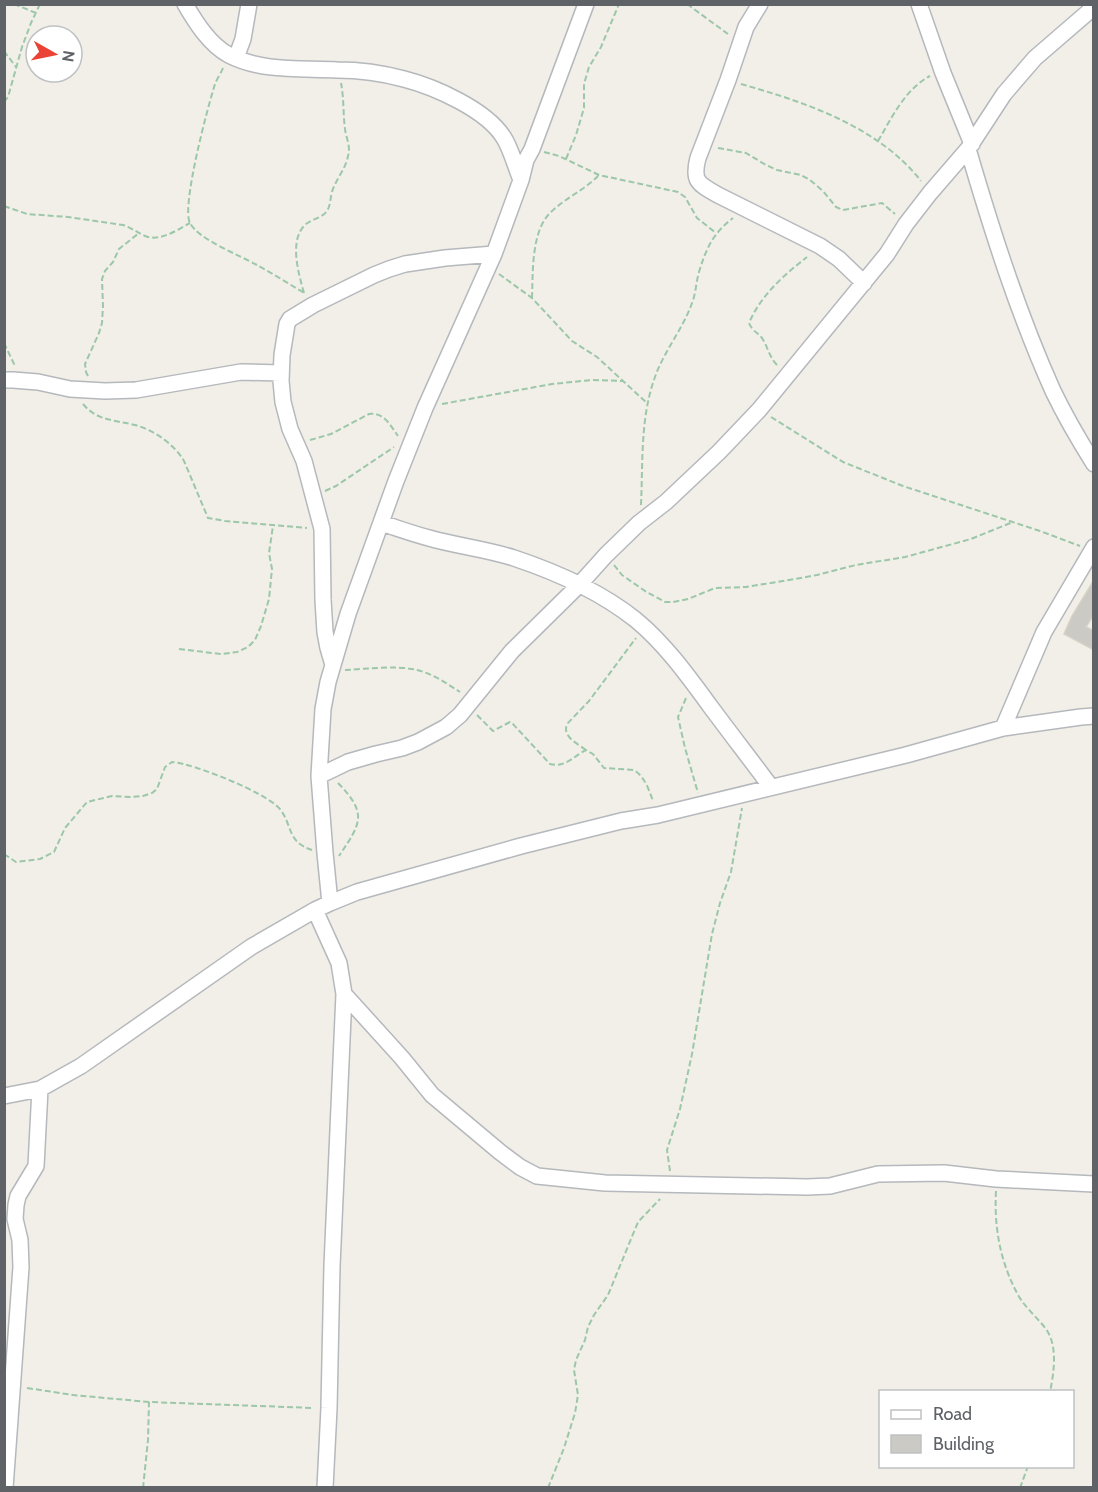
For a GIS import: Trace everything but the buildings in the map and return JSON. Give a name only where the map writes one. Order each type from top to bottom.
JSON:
[{"type":"street","points":[[185,4],[209,39],[234,58],[288,69],[372,72],[405,79],[442,93],[487,119],[504,138],[521,180]]},
{"type":"street","points":[[234,58],[243,39],[249,4]]},
{"type":"street","points":[[330,903],[325,854],[323,709],[332,668],[348,614],[396,481],[425,408],[491,260],[521,180],[526,160],[586,4]]},
{"type":"street","points":[[760,4],[740,42],[695,170],[696,178],[706,189],[820,246],[839,259],[864,283]]},
{"type":"street","points":[[919,4],[970,146],[1005,270],[1032,341],[1054,393],[1094,464]]},
{"type":"street","points":[[323,774],[356,760],[418,742],[446,727],[470,703],[512,651],[606,555],[712,459],[759,410],[887,254],[906,224],[970,146],[1004,94],[1035,58],[1094,7]]},
{"type":"street","points":[[332,668],[325,632],[322,529],[304,461],[290,429],[283,402],[281,373],[287,324],[298,313],[374,274],[405,264],[445,258],[491,260]]},
{"type":"street","points":[[4,380],[29,381],[70,389],[98,391],[136,390],[242,372],[281,373]]},
{"type":"street","points":[[381,523],[429,538],[515,558],[579,585],[607,600],[644,627],[685,671],[771,787]]},
{"type":"street","points":[[1003,728],[1044,632],[1092,549]]},
{"type":"street","points":[[4,1096],[39,1089],[81,1066],[251,947],[315,910],[357,892],[520,846],[906,755],[1003,728],[1094,716]]},
{"type":"street","points":[[315,910],[339,963],[344,994],[325,1488]]},
{"type":"street","points":[[344,994],[432,1095],[520,1167],[537,1176],[605,1183],[819,1187],[878,1174],[944,1173],[996,1179],[1094,1184]]},
{"type":"street","points":[[5,1488],[21,1267],[20,1240],[15,1219],[16,1205],[18,1196],[36,1166],[39,1089]]},
{"type":"path","points":[[14,4],[36,13]]},
{"type":"path","points":[[4,102],[8,97],[25,39],[40,4]]},
{"type":"path","points":[[566,159],[584,108],[584,84],[589,67],[601,47],[619,4]]},
{"type":"path","points":[[687,4],[740,42]]},
{"type":"path","points":[[4,51],[16,67]]},
{"type":"path","points":[[234,58],[224,68],[216,83],[191,186],[188,217],[190,223],[198,233],[319,302]]},
{"type":"path","points":[[304,293],[296,256],[297,241],[305,224],[328,210],[333,188],[350,149],[345,129],[338,69]]},
{"type":"path","points":[[878,141],[912,90],[922,80],[943,73]]},
{"type":"path","points":[[728,80],[792,100],[852,125],[878,141],[913,171],[930,193]]},
{"type":"path","points":[[704,143],[746,153],[777,170],[801,175],[823,191],[836,207],[843,210],[882,203],[906,224]]},
{"type":"path","points":[[532,149],[559,156],[599,175],[669,189],[682,194],[686,196],[697,218],[716,233]]},
{"type":"path","points":[[532,298],[537,238],[542,224],[549,214],[587,187],[599,175]]},
{"type":"path","points":[[4,206],[27,214],[123,225],[155,238],[190,223]]},
{"type":"path","points":[[639,523],[643,438],[654,378],[660,363],[685,321],[706,251],[716,233],[731,219],[747,210]]},
{"type":"path","points":[[98,391],[86,372],[85,364],[102,324],[104,306],[102,279],[119,249],[140,233]]},
{"type":"path","points":[[789,373],[774,363],[762,338],[753,331],[749,323],[752,315],[777,281],[820,246]]},
{"type":"path","points":[[491,260],[532,298],[572,341],[597,357],[648,404]]},
{"type":"path","points":[[4,343],[16,368],[29,381]]},
{"type":"path","points":[[425,408],[552,384],[592,380],[623,381]]},
{"type":"path","points":[[70,389],[94,414],[147,429],[173,447],[184,461],[208,518],[322,529]]},
{"type":"path","points":[[759,410],[843,462],[903,486],[1092,549]]},
{"type":"path","points":[[296,441],[311,440],[332,434],[374,413],[383,416],[403,442],[336,486],[314,497]]},
{"type":"path","points":[[606,555],[622,575],[633,583],[665,602],[673,602],[688,599],[715,588],[746,587],[817,576],[856,565],[896,559],[971,539],[1013,522]]},
{"type":"path","points":[[179,649],[221,654],[237,652],[248,647],[255,640],[261,626],[270,589],[272,569],[269,553],[274,525]]},
{"type":"path","points":[[644,627],[589,701],[567,724],[566,733],[569,738],[593,754],[604,768],[638,772],[648,788],[658,815]]},
{"type":"path","points":[[332,668],[400,668],[417,670],[439,679],[470,703],[491,730],[512,723],[550,764],[556,766],[586,750]]},
{"type":"path","points":[[691,679],[678,717],[702,804]]},
{"type":"path","points":[[4,854],[16,862],[40,859],[50,855],[57,848],[65,828],[87,802],[112,796],[130,797],[152,794],[165,767],[172,762],[178,762],[229,780],[270,801],[280,809],[293,837],[300,845],[325,854]]},
{"type":"path","points":[[323,774],[347,792],[358,813],[356,827],[350,840],[327,876]]},
{"type":"path","points":[[548,1488],[575,1413],[578,1395],[574,1370],[588,1327],[608,1295],[638,1222],[672,1185],[667,1150],[680,1109],[692,1054],[712,934],[731,872],[744,793]]},
{"type":"path","points":[[996,1179],[998,1241],[1008,1275],[1017,1293],[1050,1337],[1054,1360],[1050,1390]]},
{"type":"path","points":[[13,1385],[73,1395],[148,1402],[329,1408]]},
{"type":"path","points":[[142,1488],[148,1402]]},
{"type":"path","points":[[1020,1488],[1028,1468]]}]
